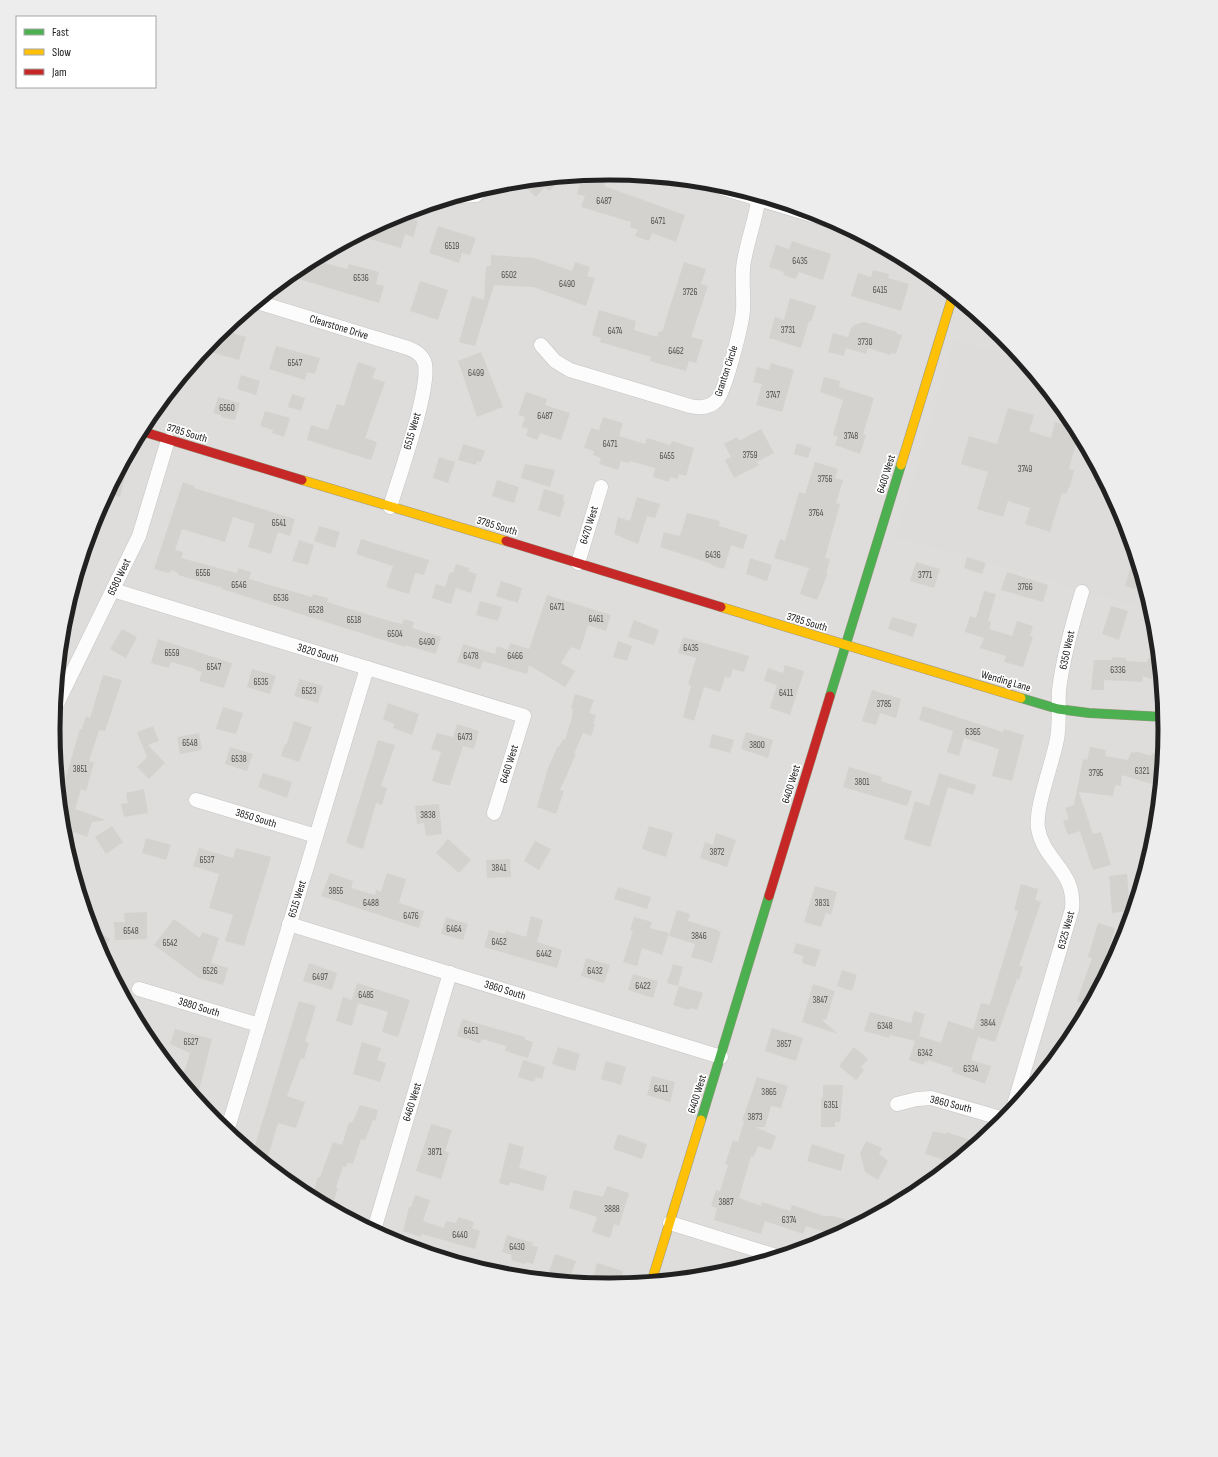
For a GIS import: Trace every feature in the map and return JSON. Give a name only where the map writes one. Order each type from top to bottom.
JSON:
[{"type":"street","name":"Granton Circle","points":[[541,345],[555,361],[570,370],[698,408],[712,405],[722,390],[741,321],[744,261],[758,200]]},
{"type":"street","name":"6400 West","points":[[654,1275],[951,300]]},
{"type":"street","name":"Clearstone Drive","points":[[262,304],[408,348],[421,355]]},
{"type":"street","name":"6515 West","points":[[390,507],[422,396],[425,369],[421,355]]},
{"type":"street","name":"3785 South","points":[[147,433],[578,563],[846,646]]},
{"type":"street","name":"6580 West","points":[[61,696],[142,527],[168,440]]},
{"type":"street","name":"6470 West","points":[[578,563],[601,488]]},
{"type":"street","name":"3820 South","points":[[113,590],[524,716]]},
{"type":"street","name":"6350 West","points":[[1058,709],[1064,660],[1082,592]]},
{"type":"street","name":"Wending Lane","points":[[846,646],[1058,709],[1089,714],[1158,717]]},
{"type":"street","name":"6515 West","points":[[229,1124],[367,668]]},
{"type":"street","name":"6325 West","points":[[1017,1096],[1072,909],[1073,894],[1068,880],[1043,845],[1038,821],[1057,738],[1058,709]]},
{"type":"street","name":"6460 West","points":[[494,813],[524,716]]},
{"type":"street","name":"3850 South","points":[[196,800],[316,836]]},
{"type":"street","name":"3860 South","points":[[289,924],[721,1057]]},
{"type":"street","name":"6460 West","points":[[375,1225],[450,974]]},
{"type":"street","name":"3880 South","points":[[139,989],[259,1025]]},
{"type":"street","name":"3860 South","points":[[897,1104],[917,1098],[931,1098],[997,1117]]},
{"type":"street","points":[[670,1224],[768,1254]]},
{"type":"shaded area","points":[[609,180],[645,181],[681,184],[751,198],[819,221],[852,236],[884,253],[943,293],[997,340],[1022,367],[1045,394],[1084,454],[1116,518],[1129,552],[1147,621],[1157,693],[1157,764],[1147,836],[1139,871],[1129,905],[1116,939],[1101,971],[1084,1003],[1045,1063],[997,1117],[971,1141],[914,1185],[883,1204],[852,1221],[819,1236],[785,1248],[751,1259],[681,1273],[609,1278],[573,1276],[537,1273],[467,1259],[399,1236],[366,1221],[334,1204],[275,1164],[221,1117],[196,1090],[173,1063],[134,1003],[102,939],[89,905],[71,836],[65,800],[61,764],[61,693],[71,621],[79,586],[89,552],[102,518],[117,486],[134,454],[173,394],[221,340],[247,316],[304,272],[335,253],[366,236],[399,221],[433,209],[467,198],[537,184]]},
{"type":"shaded area","points":[[955,340],[1013,357],[1045,394],[1084,454],[1101,486],[1116,518],[1129,552],[1139,588],[1134,605],[896,537]]},
{"type":"building","points":[[606,180],[604,186],[685,215],[676,242],[652,233],[649,241],[635,236],[638,230],[630,227],[631,222],[581,207],[585,196],[577,194],[581,181]]},
{"type":"building","points":[[557,182],[549,191],[545,187],[536,197],[524,186]]},
{"type":"building","points":[[408,218],[418,221],[413,237],[405,234],[401,248],[370,239],[372,233],[399,221]]},
{"type":"building","points":[[438,226],[476,238],[470,255],[462,253],[459,263],[429,253]]},
{"type":"building","points":[[792,241],[831,254],[823,280],[799,272],[796,279],[783,275],[784,272],[769,267],[776,245],[789,249]]},
{"type":"building","points":[[491,255],[534,258],[572,271],[575,262],[590,267],[587,276],[595,278],[586,306],[533,287],[494,285],[475,346],[459,342],[472,296],[484,300],[486,266],[491,266]]},
{"type":"building","points":[[321,261],[347,269],[349,264],[379,272],[376,284],[384,286],[379,303],[299,279],[300,275]]},
{"type":"building","points":[[684,262],[706,269],[701,284],[708,286],[691,337],[703,340],[696,363],[689,361],[686,371],[650,361],[651,357],[600,342],[601,338],[592,335],[599,310],[636,321],[634,330],[657,337],[659,331],[662,332]]},
{"type":"building","points":[[873,270],[889,274],[888,278],[909,284],[901,311],[851,296],[858,273],[871,277]]},
{"type":"building","points":[[420,281],[448,290],[438,320],[410,311]]},
{"type":"building","points":[[790,298],[816,306],[811,322],[809,321],[801,348],[769,338],[775,317],[784,320]]},
{"type":"building","points":[[864,322],[897,332],[897,334],[902,335],[896,354],[891,353],[890,355],[868,348],[866,354],[846,348],[844,356],[828,352],[833,333],[848,337],[851,328],[854,325]]},
{"type":"building","points":[[230,332],[246,337],[239,360],[210,352]]},
{"type":"building","points":[[276,346],[320,358],[315,374],[307,372],[305,380],[269,369]]},
{"type":"building","points":[[481,352],[503,407],[477,417],[458,361]]},
{"type":"building","points":[[358,362],[376,368],[372,378],[385,382],[365,438],[377,442],[371,460],[307,440],[311,425],[328,430],[337,404],[344,406]]},
{"type":"building","points":[[771,363],[794,370],[782,412],[756,405],[762,384],[753,382],[757,367],[769,370]]},
{"type":"building","points":[[241,375],[260,381],[256,395],[237,389]]},
{"type":"building","points":[[824,377],[840,381],[839,387],[874,398],[863,434],[866,435],[860,454],[835,445],[838,437],[833,435],[843,400],[820,392]]},
{"type":"building","points":[[526,392],[547,399],[545,405],[570,413],[561,440],[540,433],[537,440],[526,436],[528,429],[522,427],[525,417],[518,415]]},
{"type":"building","points":[[292,394],[305,398],[301,411],[288,407]]},
{"type":"building","points":[[218,397],[240,403],[235,420],[221,417],[221,415],[213,413]]},
{"type":"building","points":[[1008,408],[1034,415],[1029,431],[1051,438],[1055,422],[1066,425],[1077,442],[1069,469],[1074,470],[1070,487],[1066,494],[1062,493],[1050,532],[1025,524],[1030,508],[1008,501],[1003,517],[977,509],[988,472],[961,464],[969,436],[997,444]]},
{"type":"building","points":[[265,411],[290,418],[284,437],[272,433],[273,430],[260,426]]},
{"type":"building","points":[[603,417],[623,423],[619,436],[645,444],[647,438],[670,445],[672,441],[694,448],[686,476],[679,474],[678,479],[670,477],[669,482],[653,477],[655,468],[630,461],[629,463],[621,461],[618,470],[599,464],[601,458],[593,455],[594,451],[584,448],[591,428],[599,430]]},
{"type":"building","points":[[761,429],[774,453],[757,462],[759,465],[734,478],[725,460],[731,457],[724,444],[737,437],[739,441]]},
{"type":"building","points":[[797,443],[811,448],[808,458],[794,454]]},
{"type":"building","points":[[463,444],[485,451],[481,462],[477,461],[476,465],[458,460]]},
{"type":"building","points":[[439,457],[455,462],[448,483],[433,478]]},
{"type":"building","points":[[815,462],[838,469],[835,478],[843,480],[836,503],[840,504],[825,558],[830,559],[826,573],[828,573],[817,600],[800,594],[809,568],[774,558],[780,539],[785,541],[799,492],[805,494]]},
{"type":"building","points":[[525,464],[555,470],[550,487],[521,478]]},
{"type":"building","points":[[128,466],[120,497],[113,495]]},
{"type":"building","points":[[497,480],[519,487],[514,503],[492,496]]},
{"type":"building","points":[[183,482],[194,486],[194,488],[295,519],[290,536],[278,532],[271,554],[248,547],[255,524],[233,517],[225,542],[182,529],[175,550],[183,552],[181,558],[237,573],[238,568],[251,572],[249,579],[312,597],[313,594],[328,598],[327,602],[386,620],[402,624],[404,619],[414,622],[412,628],[441,637],[436,654],[405,645],[405,647],[222,589],[223,588],[178,575],[178,573],[172,570],[169,573],[154,569]]},
{"type":"building","points":[[544,489],[564,495],[563,501],[565,501],[560,517],[538,510]]},
{"type":"building","points":[[637,497],[660,504],[655,518],[647,516],[638,544],[614,534],[618,517],[630,521]]},
{"type":"building","points":[[687,513],[720,521],[719,526],[748,535],[743,549],[731,545],[724,569],[660,547],[664,532],[679,536]]},
{"type":"building","points":[[319,526],[340,532],[335,548],[314,541]]},
{"type":"building","points":[[361,539],[429,560],[424,575],[415,573],[409,594],[386,587],[393,566],[356,554]]},
{"type":"building","points":[[299,540],[314,545],[308,565],[292,561]]},
{"type":"building","points":[[967,557],[986,563],[982,574],[964,568]]},
{"type":"building","points":[[750,558],[772,565],[767,581],[746,574]]},
{"type":"building","points":[[916,562],[940,569],[934,588],[910,581]]},
{"type":"building","points":[[456,564],[469,568],[468,571],[477,574],[471,593],[456,588],[451,604],[432,598],[436,584],[445,587],[450,572],[453,573]]},
{"type":"building","points":[[1130,569],[1134,570],[1137,581],[1135,589],[1125,586]]},
{"type":"building","points":[[1007,572],[1048,585],[1043,602],[1001,590]]},
{"type":"building","points":[[501,581],[522,588],[518,603],[496,596]]},
{"type":"building","points":[[984,591],[996,594],[988,621],[991,622],[989,629],[1012,636],[1017,621],[1033,626],[1030,636],[1033,637],[1023,667],[1004,662],[1006,656],[980,648],[984,638],[965,632],[970,616],[976,618]]},
{"type":"building","points":[[547,595],[611,615],[606,631],[588,625],[580,650],[571,647],[561,663],[575,671],[565,687],[529,665],[527,674],[483,661],[480,669],[457,662],[463,644],[495,654],[497,646],[508,650],[510,643],[529,649]]},
{"type":"building","points":[[480,601],[502,607],[498,621],[476,615]]},
{"type":"building","points":[[1111,606],[1128,611],[1119,640],[1102,634]]},
{"type":"building","points":[[892,617],[917,624],[913,637],[888,629]]},
{"type":"building","points":[[634,620],[659,630],[654,645],[628,637]]},
{"type":"building","points":[[122,629],[137,637],[126,658],[110,649]]},
{"type":"building","points":[[683,637],[749,656],[744,672],[733,669],[730,678],[725,677],[720,692],[704,687],[694,721],[683,717],[691,686],[688,684],[696,658],[678,653]]},
{"type":"building","points":[[158,639],[232,663],[224,688],[199,681],[202,672],[195,670],[196,669],[171,662],[169,668],[151,663]]},
{"type":"building","points":[[618,641],[632,646],[627,661],[613,657]]},
{"type":"building","points":[[1112,657],[1126,658],[1126,661],[1147,662],[1148,658],[1153,659],[1156,680],[1143,676],[1142,682],[1104,680],[1104,690],[1091,690],[1094,660],[1112,660]]},
{"type":"building","points":[[785,665],[804,671],[790,715],[770,708],[777,685],[764,681],[768,668],[783,673]]},
{"type":"building","points":[[252,669],[276,676],[270,694],[247,687]]},
{"type":"building","points":[[103,675],[122,680],[105,731],[99,730],[89,761],[94,763],[86,791],[81,789],[75,809],[106,820],[92,822],[87,837],[74,832],[72,839],[63,785],[80,729],[82,729],[86,716],[90,718]]},
{"type":"building","points":[[300,679],[323,686],[318,703],[294,696]]},
{"type":"building","points":[[872,690],[901,699],[896,718],[880,713],[876,725],[862,721]]},
{"type":"building","points":[[575,694],[594,700],[589,713],[596,715],[593,724],[595,724],[591,736],[583,733],[574,754],[576,754],[560,790],[564,791],[556,814],[537,807],[548,768],[558,746],[560,746],[563,739],[565,740],[572,717],[573,709],[571,708]]},
{"type":"building","points":[[388,703],[419,714],[412,735],[393,728],[394,724],[383,719]]},
{"type":"building","points":[[923,706],[1003,732],[1004,729],[1024,735],[1012,781],[992,776],[999,749],[964,738],[959,756],[947,752],[953,731],[919,720]]},
{"type":"building","points":[[223,707],[243,713],[236,734],[216,729]]},
{"type":"building","points":[[294,721],[312,727],[299,762],[281,756]]},
{"type":"building","points":[[457,724],[479,731],[474,749],[463,746],[450,785],[432,781],[441,752],[431,749],[437,733],[453,737]]},
{"type":"building","points":[[153,726],[159,741],[148,745],[165,763],[149,779],[137,767],[147,757],[137,732]]},
{"type":"building","points":[[746,732],[773,740],[768,758],[741,749]]},
{"type":"building","points":[[199,733],[202,750],[180,754],[177,737]]},
{"type":"building","points":[[712,734],[734,740],[730,753],[709,747]]},
{"type":"building","points":[[378,740],[395,745],[381,786],[387,788],[382,805],[376,803],[363,849],[346,843]]},
{"type":"building","points":[[230,747],[253,754],[247,771],[225,764]]},
{"type":"building","points":[[1090,747],[1106,750],[1105,756],[1128,760],[1131,752],[1135,753],[1135,751],[1151,756],[1152,753],[1157,755],[1155,785],[1122,775],[1121,786],[1115,785],[1113,796],[1079,792],[1093,834],[1101,832],[1111,865],[1093,870],[1080,831],[1068,835],[1063,821],[1069,819],[1065,808],[1074,805],[1083,759],[1087,760]]},
{"type":"building","points":[[849,767],[882,777],[881,781],[912,791],[907,806],[843,787]]},
{"type":"building","points":[[263,773],[292,782],[287,798],[258,787]]},
{"type":"building","points":[[939,773],[976,785],[973,795],[948,787],[930,847],[904,839],[915,801],[929,806]]},
{"type":"building","points":[[144,789],[148,813],[124,817],[121,804],[128,803],[126,793]]},
{"type":"building","points":[[439,804],[442,834],[426,836],[424,823],[417,824],[415,806]]},
{"type":"building","points":[[112,826],[123,842],[106,854],[95,837]]},
{"type":"building","points":[[649,826],[673,833],[666,857],[642,849]]},
{"type":"building","points":[[716,833],[736,840],[727,867],[700,858],[705,842],[713,845]]},
{"type":"building","points":[[146,838],[171,845],[166,860],[142,853]]},
{"type":"building","points":[[448,839],[471,860],[459,873],[436,853]]},
{"type":"building","points":[[535,841],[551,849],[539,870],[524,861]]},
{"type":"building","points":[[199,848],[233,858],[236,848],[271,857],[244,946],[225,941],[233,915],[209,908],[219,874],[193,866]]},
{"type":"building","points":[[510,859],[511,877],[487,878],[486,860]]},
{"type":"building","points":[[330,873],[353,881],[351,888],[375,895],[376,890],[381,892],[387,873],[406,879],[399,903],[424,911],[419,928],[321,896]]},
{"type":"building","points":[[1127,874],[1129,904],[1127,911],[1112,913],[1109,876]]},
{"type":"building","points":[[1021,884],[1038,889],[1035,900],[1041,902],[1019,966],[1023,967],[1019,980],[1017,979],[995,1042],[978,1037],[971,1060],[991,1066],[985,1084],[952,1072],[953,1068],[928,1060],[928,1062],[925,1061],[924,1065],[909,1060],[915,1041],[890,1035],[889,1038],[864,1031],[870,1012],[911,1023],[914,1011],[925,1014],[919,1036],[941,1043],[948,1021],[973,1029],[981,1003],[990,1004],[1018,911],[1014,910]]},
{"type":"building","points":[[815,886],[837,892],[831,915],[826,913],[821,927],[804,922]]},
{"type":"building","points":[[618,887],[651,897],[647,909],[614,899]]},
{"type":"building","points":[[677,910],[690,914],[688,921],[721,932],[712,963],[691,957],[695,944],[669,936]]},
{"type":"building","points":[[147,912],[147,939],[115,940],[114,922],[125,922],[124,913]]},
{"type":"building","points":[[531,916],[543,920],[537,942],[562,950],[557,968],[484,947],[489,930],[505,934],[506,931],[526,937]]},
{"type":"building","points":[[446,917],[468,924],[463,940],[441,934]]},
{"type":"building","points":[[634,917],[652,922],[650,928],[669,933],[662,955],[642,948],[637,966],[623,962],[633,931],[630,930]]},
{"type":"building","points":[[174,919],[200,938],[202,932],[219,938],[211,963],[228,968],[223,985],[199,978],[154,945]]},
{"type":"building","points":[[1098,923],[1115,928],[1104,965],[1084,1003],[1077,1001],[1092,958],[1088,957]]},
{"type":"building","points":[[100,933],[110,939],[106,947]]},
{"type":"building","points":[[796,943],[821,950],[815,967],[802,963],[803,956],[793,953]]},
{"type":"building","points":[[586,958],[610,965],[604,983],[581,976]]},
{"type":"building","points":[[309,963],[337,973],[332,990],[303,981]]},
{"type":"building","points":[[673,964],[683,967],[678,986],[667,983]]},
{"type":"building","points":[[842,970],[857,975],[852,991],[837,986]]},
{"type":"building","points":[[633,974],[658,981],[653,998],[628,990]]},
{"type":"building","points":[[357,983],[410,1000],[398,1037],[382,1032],[388,1012],[358,1003],[352,1026],[336,1021],[343,997],[352,1000]]},
{"type":"building","points":[[813,984],[835,991],[826,1020],[821,1019],[838,1034],[802,1022]]},
{"type":"building","points":[[679,986],[703,993],[697,1010],[690,1008],[689,1010],[673,1005]]},
{"type":"building","points":[[299,1001],[316,1006],[305,1042],[309,1043],[304,1059],[301,1058],[287,1096],[305,1102],[296,1128],[278,1123],[268,1158],[254,1147]]},
{"type":"building","points":[[462,1019],[525,1037],[524,1039],[533,1042],[528,1058],[505,1051],[506,1046],[482,1039],[480,1043],[457,1036]]},
{"type":"building","points":[[772,1028],[803,1038],[796,1061],[765,1051]]},
{"type":"building","points":[[175,1029],[212,1039],[198,1093],[183,1075],[190,1053],[170,1044]]},
{"type":"building","points":[[362,1042],[381,1048],[377,1060],[386,1063],[380,1082],[353,1074]]},
{"type":"building","points":[[558,1047],[580,1054],[575,1071],[552,1064]]},
{"type":"building","points":[[854,1047],[868,1059],[861,1067],[864,1070],[856,1080],[839,1066]]},
{"type":"building","points":[[523,1060],[545,1067],[542,1079],[536,1077],[534,1082],[518,1077]]},
{"type":"building","points":[[606,1061],[626,1067],[621,1085],[601,1079]]},
{"type":"building","points":[[652,1076],[675,1082],[670,1102],[647,1095]]},
{"type":"building","points":[[757,1077],[788,1086],[781,1108],[771,1106],[765,1127],[755,1127],[776,1136],[771,1150],[758,1146],[754,1157],[751,1156],[739,1198],[761,1206],[762,1202],[790,1211],[792,1205],[824,1216],[833,1216],[847,1220],[846,1224],[827,1232],[806,1226],[803,1234],[765,1221],[761,1234],[714,1220],[717,1208],[711,1206],[716,1190],[720,1191],[728,1165],[725,1164],[733,1140],[738,1142],[744,1121],[742,1121]]},
{"type":"building","points":[[823,1085],[843,1085],[840,1122],[835,1122],[835,1127],[821,1127],[821,1098],[823,1098]]},
{"type":"building","points":[[360,1105],[378,1110],[375,1121],[373,1120],[365,1140],[361,1139],[353,1164],[348,1163],[346,1167],[343,1166],[336,1187],[338,1188],[334,1200],[327,1198],[327,1199],[314,1191],[318,1177],[320,1177],[333,1142],[342,1145],[349,1122],[352,1123]]},
{"type":"building","points":[[431,1124],[452,1130],[445,1151],[449,1153],[441,1179],[416,1171]]},
{"type":"building","points":[[933,1131],[946,1134],[946,1132],[970,1140],[969,1142],[947,1161],[925,1154]]},
{"type":"building","points":[[618,1134],[647,1144],[642,1159],[613,1149]]},
{"type":"building","points":[[866,1141],[882,1148],[879,1154],[888,1161],[878,1180],[865,1172],[860,1153]]},
{"type":"building","points":[[509,1143],[524,1147],[519,1168],[547,1176],[543,1191],[510,1182],[509,1186],[499,1183]]},
{"type":"building","points":[[812,1144],[845,1155],[841,1171],[807,1161]]},
{"type":"building","points":[[607,1186],[629,1193],[619,1226],[614,1224],[610,1238],[592,1232],[597,1217],[569,1208],[574,1190],[603,1197]]},
{"type":"building","points":[[415,1195],[430,1200],[423,1221],[444,1228],[446,1221],[456,1223],[458,1217],[474,1222],[472,1228],[480,1231],[475,1249],[422,1234],[421,1237],[403,1231],[409,1207],[411,1207]]},
{"type":"building","points":[[507,1235],[533,1243],[532,1246],[538,1247],[533,1264],[526,1262],[525,1264],[511,1260],[512,1255],[502,1252]]},
{"type":"building","points":[[555,1254],[576,1261],[571,1276],[549,1272]]},
{"type":"building","points":[[597,1263],[623,1271],[621,1277],[593,1277]]},
{"type":"traffic: fast","points":[[830,696],[901,465]]},
{"type":"traffic: fast","points":[[1021,698],[1058,709],[1089,713],[1158,717]]},
{"type":"traffic: fast","points":[[701,1120],[769,896]]},
{"type":"traffic: slow","points":[[901,465],[951,300]]},
{"type":"traffic: slow","points":[[302,480],[506,541]]},
{"type":"traffic: slow","points":[[721,607],[1021,698]]},
{"type":"traffic: slow","points":[[653,1275],[701,1120]]},
{"type":"traffic: jam","points":[[147,433],[302,480]]},
{"type":"traffic: jam","points":[[506,541],[721,607]]},
{"type":"traffic: jam","points":[[769,896],[830,696]]}]
